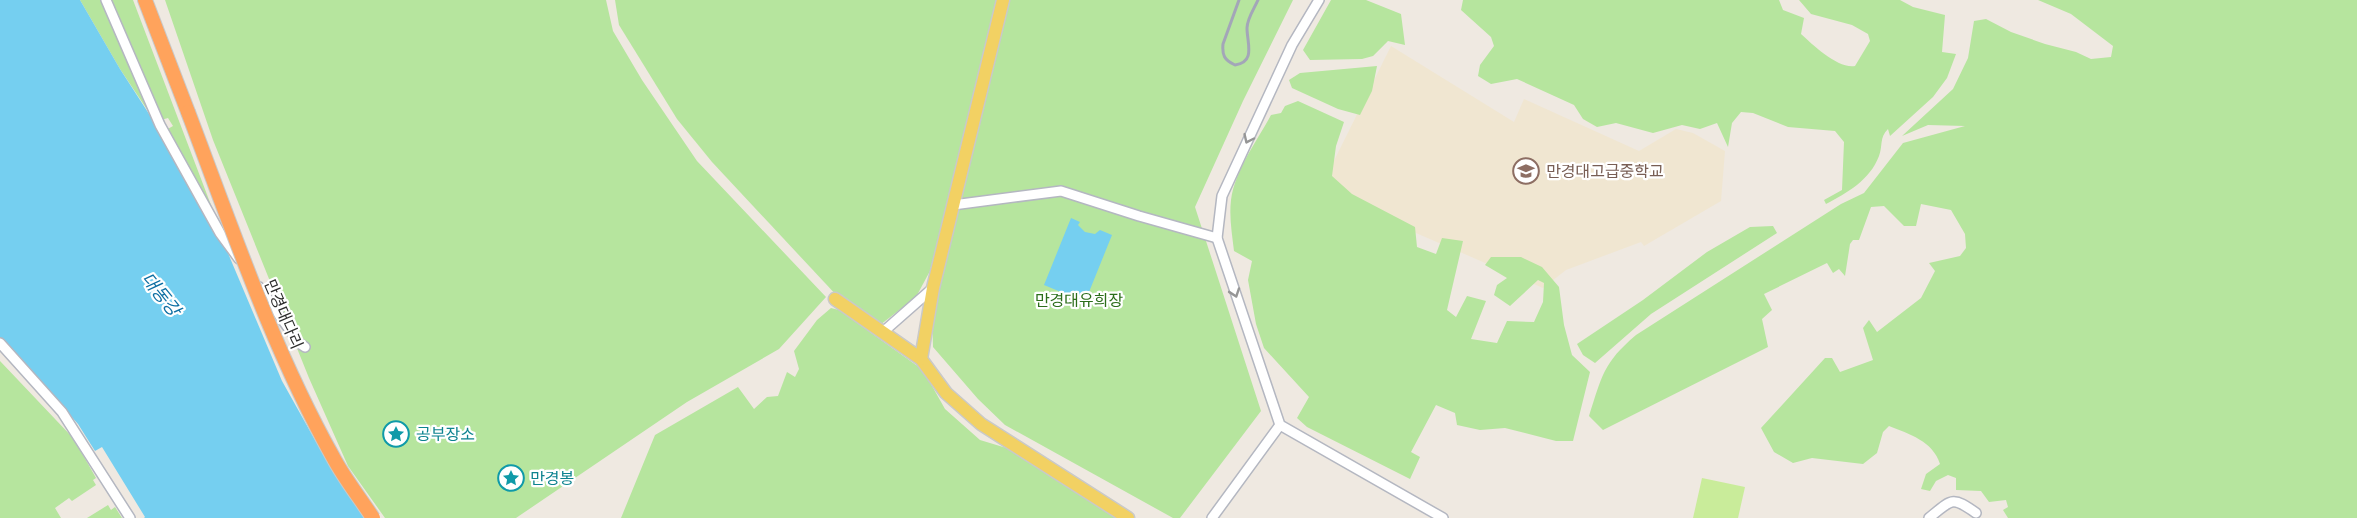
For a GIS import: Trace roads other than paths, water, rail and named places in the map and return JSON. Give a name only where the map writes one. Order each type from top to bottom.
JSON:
[{"type":"highway","name":"만경대다리","points":[[145,0],[248,271],[299,393],[334,460],[373,518]]},
{"type":"main road","points":[[921,359],[933,288],[1003,0]]},
{"type":"main road","points":[[835,299],[921,359],[946,393],[981,424],[1128,518]]},
{"type":"street","points":[[106,0],[156,118],[220,233],[298,343],[305,347]]},
{"type":"street","points":[[1318,0],[1292,45],[1222,196],[1216,238],[1280,425],[1443,518]]},
{"type":"street","points":[[953,205],[1061,191],[1216,238]]},
{"type":"street","points":[[884,332],[933,288]]},
{"type":"street","points":[[0,343],[62,412],[130,518]]},
{"type":"street","points":[[1212,518],[1280,425]]},
{"type":"street","points":[[1929,518],[1953,501],[1959,501],[1976,513]]},
{"type":"water","name":"대동강","points":[[0,0],[80,0],[120,69],[171,148],[222,239],[282,381],[324,456],[364,518],[144,518],[102,447],[95,451],[78,424],[0,337]]},
{"type":"water","points":[[1071,218],[1080,222],[1078,225],[1085,232],[1095,234],[1100,230],[1112,235],[1085,302],[1044,285]]},
{"type":"railway","points":[[1239,0],[1223,44],[1224,57],[1235,65],[1242,63],[1248,56],[1247,25],[1258,0]]},
{"type":"place","name":"만경대고급중학교","points":[[1526,171]]},
{"type":"place","name":"공부장소","points":[[396,434]]},
{"type":"place","name":"만경봉","points":[[511,478]]},
{"type":"park label","name":"만경대유희장","points":[[1079,300]]}]
